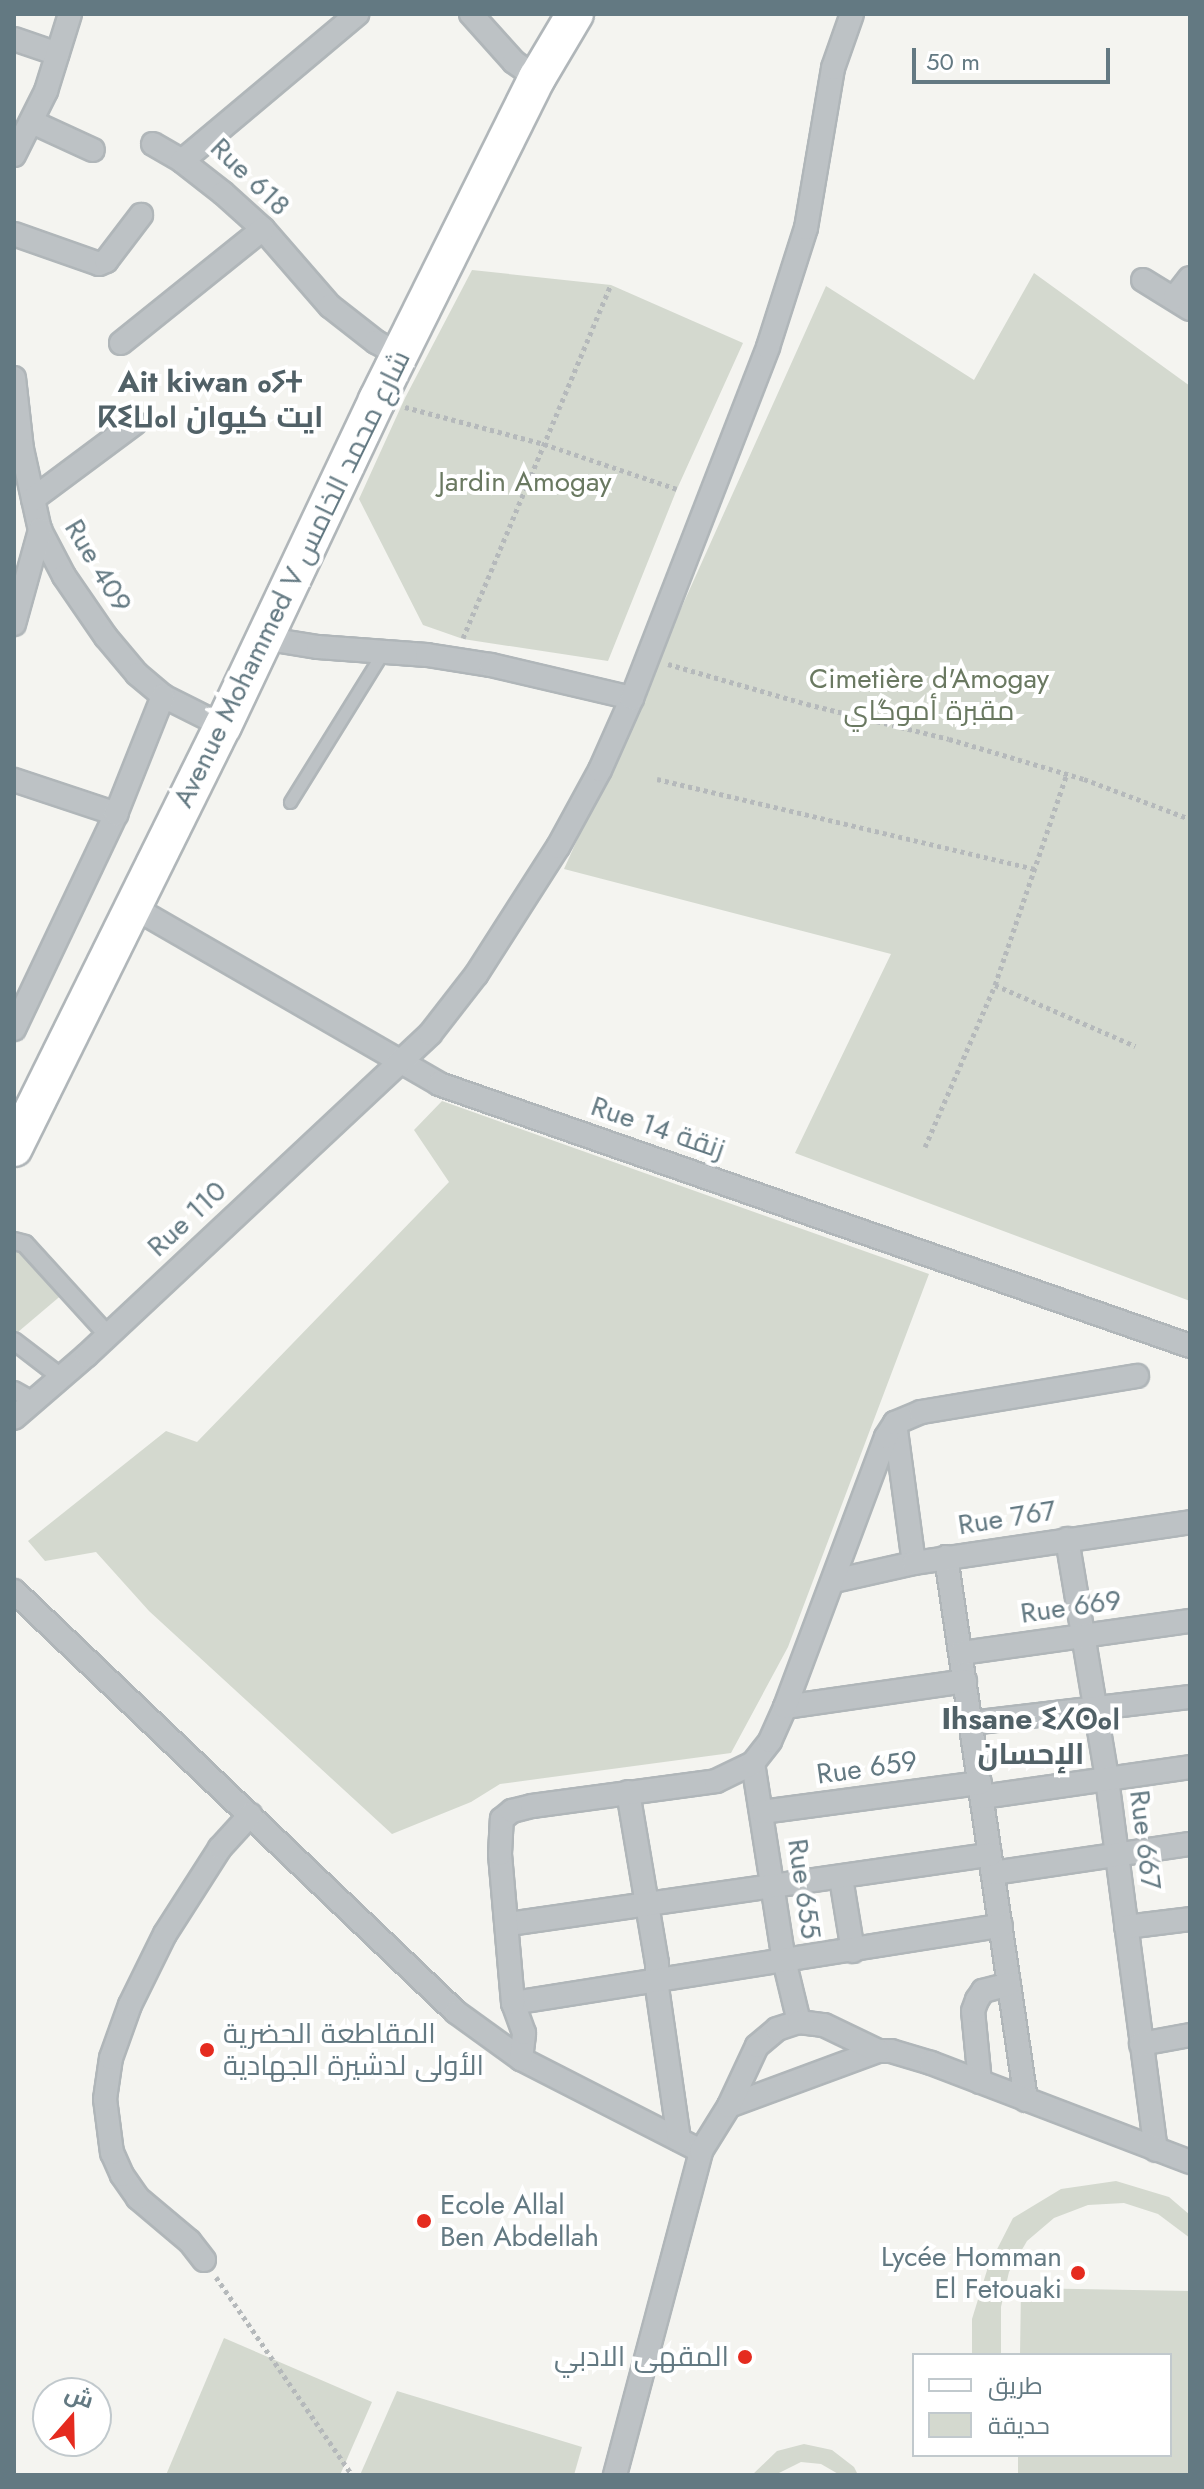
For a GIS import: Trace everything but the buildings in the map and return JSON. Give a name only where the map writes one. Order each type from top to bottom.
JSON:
[{"type":"main road","name":"Avenue Mohammed V شارع محمد الخامس","points":[[14,1148],[223,726],[377,400],[537,78],[575,14]]},
{"type":"street","points":[[14,155],[32,122],[70,14]]},
{"type":"street","name":"Rue 618","points":[[357,14],[182,161],[263,229],[330,306],[376,342],[400,355]]},
{"type":"street","points":[[471,14],[514,62],[537,78]]},
{"type":"street","name":"Rue 110","points":[[14,1418],[430,1034],[476,975],[558,847],[600,770],[632,698],[787,294],[806,228],[833,68],[852,14]]},
{"type":"street","points":[[14,39],[58,54]]},
{"type":"street","points":[[32,122],[93,150]]},
{"type":"street","points":[[153,144],[182,161]]},
{"type":"street","points":[[14,234],[99,264],[106,261],[141,215]]},
{"type":"street","points":[[121,343],[263,229]]},
{"type":"street","points":[[1143,280],[1182,303],[1190,278]]},
{"type":"street","name":"Rue 409","points":[[14,378],[18,449],[40,530],[64,576],[106,637],[137,674],[163,696],[223,726]]},
{"type":"street","points":[[33,499],[135,423]]},
{"type":"street","points":[[14,624],[40,530]]},
{"type":"street","points":[[262,638],[491,665],[632,698]]},
{"type":"street","points":[[14,1029],[116,814],[163,696]]},
{"type":"street","points":[[14,780],[116,814]]},
{"type":"street","name":"Rue 14 زنقة","points":[[133,907],[439,1084],[1190,1346]]},
{"type":"street","points":[[14,1241],[25,1244],[106,1333]]},
{"type":"street","points":[[14,1341],[61,1377]]},
{"type":"street","points":[[521,2059],[524,2033],[513,2003],[509,1924],[500,1854],[502,1819],[512,1811],[532,1806],[716,1781],[753,1763],[770,1741],[785,1707],[886,1437],[895,1423],[921,1412],[1137,1376]]},
{"type":"street","points":[[14,1390],[34,1401]]},
{"type":"street","points":[[895,1423],[914,1563]]},
{"type":"street","name":"Rue 767","points":[[834,1581],[946,1557],[1190,1522]]},
{"type":"street","name":"Rue 667","points":[[1067,1539],[1107,1779],[1156,2150]]},
{"type":"street","points":[[946,1557],[1026,2100]]},
{"type":"street","points":[[14,1591],[456,2012],[521,2059],[701,2151]]},
{"type":"street","name":"Rue 669","points":[[961,1653],[1190,1621]]},
{"type":"street","points":[[785,1707],[965,1681]]},
{"type":"street","points":[[971,1723],[1190,1697]]},
{"type":"street","name":"Rue 655","points":[[753,1763],[784,1960],[799,2022]]},
{"type":"street","name":"Rue 659","points":[[762,1812],[1107,1779],[1190,1767]]},
{"type":"street","points":[[628,1792],[679,2139]]},
{"type":"street","points":[[204,2260],[189,2241],[138,2198],[122,2175],[112,2153],[105,2099],[111,2058],[130,2005],[165,1934],[220,1848],[250,1815]]},
{"type":"street","points":[[509,1924],[772,1884],[1116,1854],[1190,1844]]},
{"type":"street","points":[[841,1878],[853,1951]]},
{"type":"street","points":[[1126,1927],[1190,1919]]},
{"type":"street","points":[[513,2003],[657,1977],[853,1951],[1001,1926]]},
{"type":"street","points":[[980,2082],[973,2011],[983,1991],[1009,1984]]},
{"type":"street","points":[[615,2475],[701,2151],[729,2106],[757,2046],[777,2029],[799,2022],[824,2025],[878,2051],[931,2063],[1190,2162]]},
{"type":"street","points":[[1141,2044],[1190,2035]]},
{"type":"street","points":[[729,2106],[878,2051]]},
{"type":"lane","points":[[290,802],[383,652]]},
{"type":"path","points":[[463,639],[611,285]]},
{"type":"path","points":[[377,400],[544,444],[677,489]]},
{"type":"path","points":[[659,662],[807,704],[949,739],[1067,774],[1190,819]]},
{"type":"path","points":[[925,1147],[995,985],[1067,774]]},
{"type":"path","points":[[657,779],[1034,869]]},
{"type":"path","points":[[995,985],[1135,1046]]},
{"type":"path","points":[[204,2260],[352,2475]]},
{"type":"green space","name":"Jardin Amogay","points":[[472,270],[611,285],[743,343],[677,489],[608,661],[463,639],[423,625],[359,499],[405,398]]},
{"type":"green space","name":"Cimetière d'Amogay مقبرة أموگاي","points":[[1034,273],[1190,386],[1190,1301],[795,1153],[891,954],[564,869],[826,286],[974,380]]},
{"type":"green space","points":[[442,1101],[929,1274],[788,1647],[731,1753],[500,1784],[471,1802],[392,1834],[149,1611],[96,1552],[45,1561],[28,1541],[166,1431],[197,1442],[449,1182],[414,1130]]},
{"type":"green space","points":[[15,1248],[64,1293],[18,1332],[14,1330]]},
{"type":"green space","points":[[1116,2181],[1169,2197],[1190,2215],[1190,2238],[1158,2214],[1124,2203],[1088,2205],[1054,2218],[1027,2241],[1009,2272],[1001,2307],[1001,2353],[972,2353],[972,2319],[988,2267],[1013,2218],[1061,2189]]},
{"type":"green space","points":[[1021,2288],[1190,2291],[1190,2475],[1018,2475],[1018,2457],[1172,2457],[1172,2353],[1020,2353]]},
{"type":"green space","points":[[224,2338],[372,2402],[340,2475],[166,2475]]},
{"type":"green space","points":[[397,2391],[582,2447],[574,2475],[360,2475]]},
{"type":"green space","points":[[804,2444],[832,2450],[854,2467],[858,2475],[840,2475],[821,2464],[801,2462],[775,2475],[752,2475],[777,2451]]},
{"type":"place","name":"المقاطعة الحضرية الأولى لدشيرة الجهادية","points":[[207,2050]]},
{"type":"place","name":"Ecole Allal Ben Abdellah","points":[[424,2221]]},
{"type":"place","name":"Lycée Homman El Fetouaki","points":[[1078,2273]]},
{"type":"place","name":"المقهى الادبي","points":[[745,2357]]},
{"type":"district","name":"Ait kiwan ⴰⵢⵜ ⴽⵉⵡⴰⵏ ايت كيوان","points":[[210,399]]},
{"type":"district","name":"Ihsane ⵉⵃⵙⴰⵏ الإحسان","points":[[1031,1736]]}]
